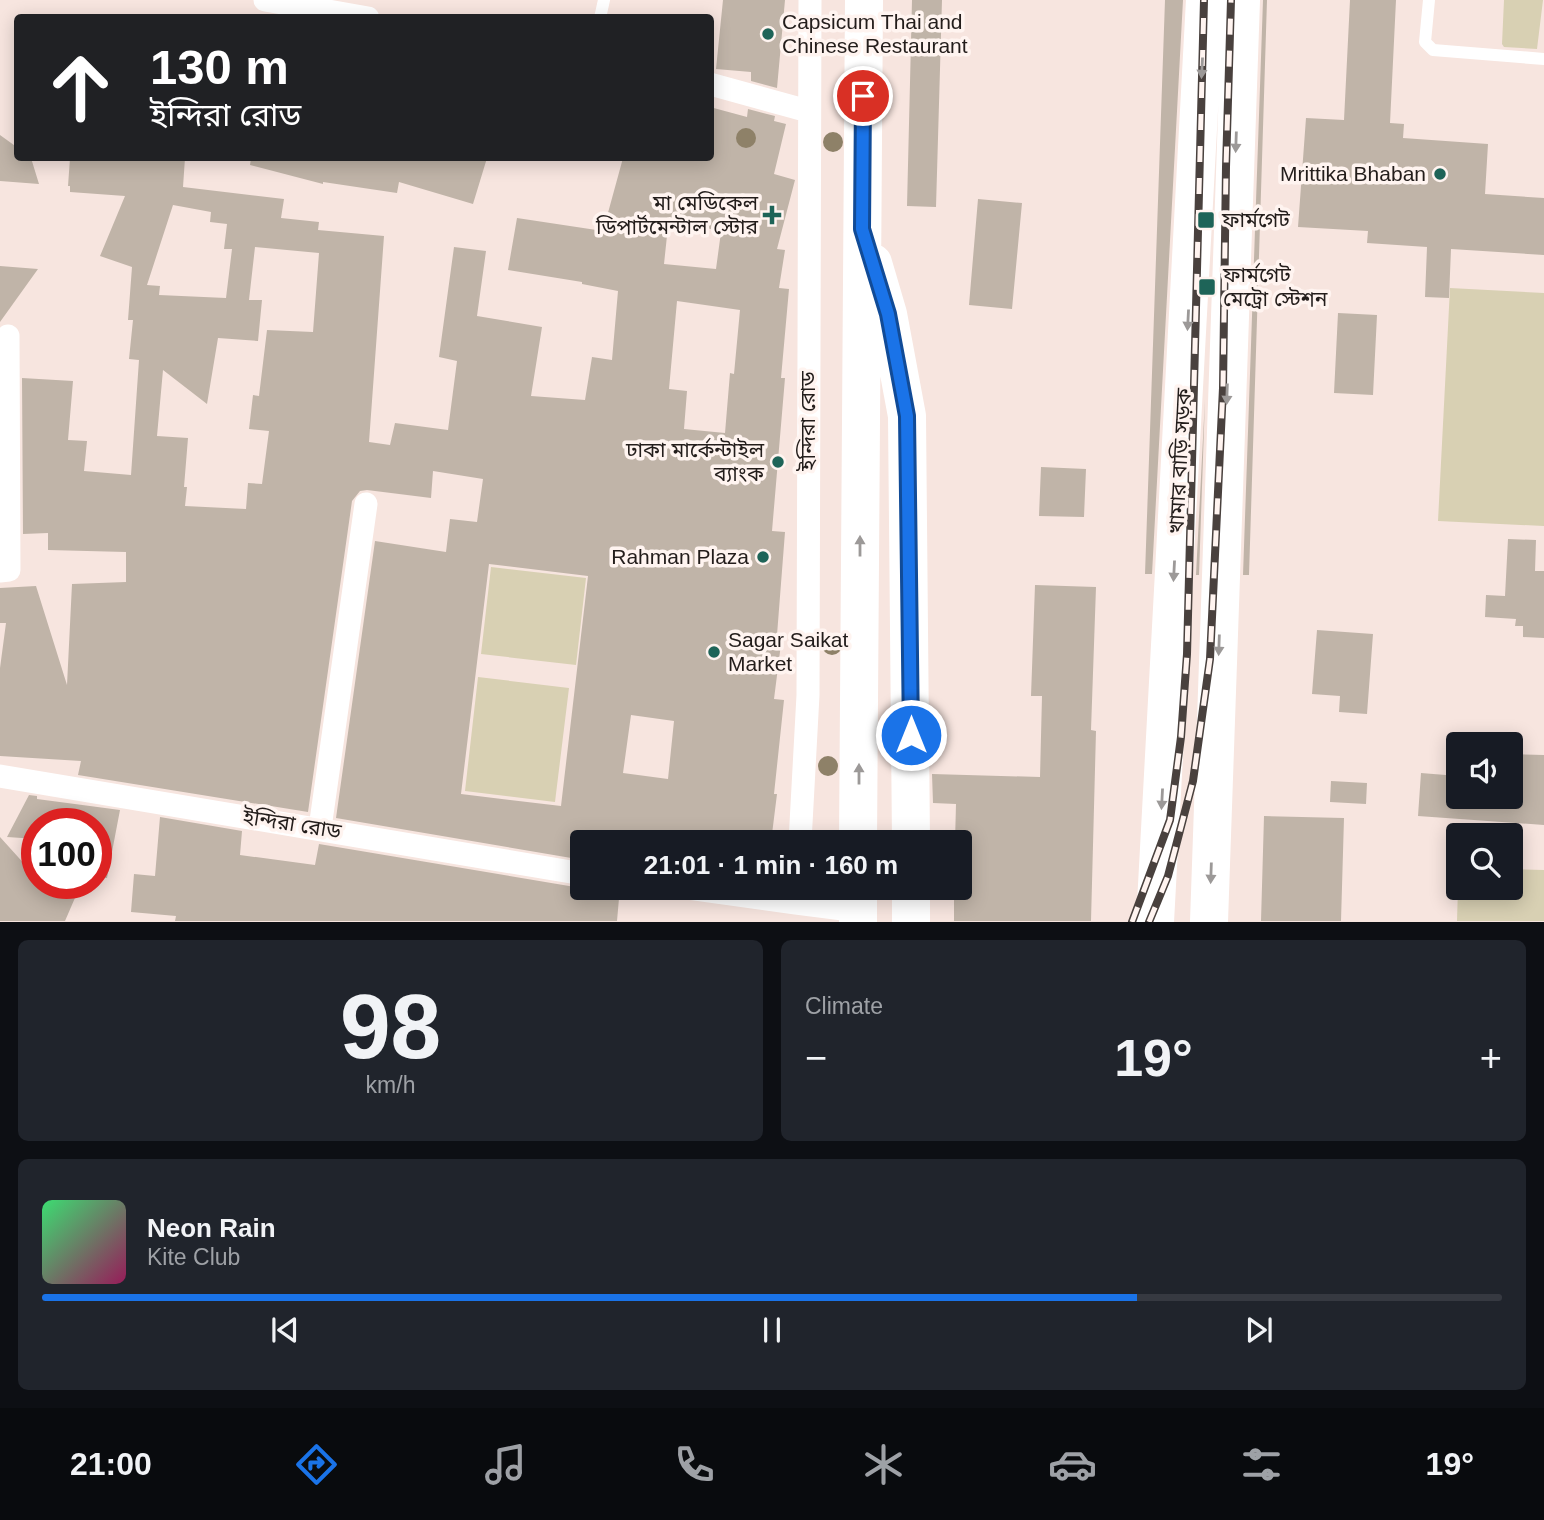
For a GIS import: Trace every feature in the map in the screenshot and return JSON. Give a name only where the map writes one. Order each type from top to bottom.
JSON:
[{"type":"highway","points":[[858,830],[864,0]]},
{"type":"highway","name":"খামার বাড়ি সড়ক","points":[[1155,922],[1205,0]]},
{"type":"highway","points":[[1209,922],[1241,0]]},
{"type":"highway","points":[[862,229],[888,314],[907,416],[911,830]]},
{"type":"highway","points":[[911,900],[911,922]]},
{"type":"street","points":[[265,0],[345,14]]},
{"type":"street","name":"ইন্দিরা রোড","points":[[801,830],[808,695],[810,0]]},
{"type":"street","points":[[714,85],[808,111]]},
{"type":"street","points":[[0,571],[9,570],[8,336]]},
{"type":"street","points":[[320,828],[366,503]]},
{"type":"street","name":"ইন্দিরা রোড","points":[[0,776],[501,855],[570,871]]},
{"type":"street","points":[[822,900],[858,907]]},
{"type":"lane","points":[[1429,0],[1425,42],[1433,50],[1544,59]]},
{"type":"shaded area","points":[[1504,0],[1543,0],[1537,49],[1504,47]]},
{"type":"shaded area","points":[[1450,288],[1544,293],[1544,526],[1438,521]]},
{"type":"shaded area","points":[[491,567],[586,578],[576,665],[481,654]]},
{"type":"shaded area","points":[[478,677],[569,688],[555,802],[465,791]]},
{"type":"shaded area","points":[[1523,869],[1544,870],[1544,921],[1457,921],[1458,900],[1523,900]]},
{"type":"building","points":[[723,0],[785,0],[777,88],[751,81],[751,72],[716,69]]},
{"type":"building","points":[[912,0],[942,0],[936,207],[907,206]]},
{"type":"building","points":[[1165,0],[1183,0],[1152,574],[1145,574]]},
{"type":"building","points":[[1263,0],[1267,0],[1249,575],[1243,575]]},
{"type":"building","points":[[1350,0],[1396,0],[1390,123],[1404,124],[1403,138],[1488,144],[1485,194],[1544,198],[1544,255],[1451,249],[1449,298],[1425,297],[1427,247],[1367,243],[1368,231],[1298,227],[1306,118],[1344,120]]},
{"type":"building","points":[[714,108],[747,117],[748,109],[775,116],[774,121],[786,124],[774,174],[795,180],[777,249],[785,250],[779,288],[789,289],[781,378],[785,378],[772,531],[785,532],[777,635],[782,636],[774,699],[784,700],[772,830],[570,830],[570,858],[336,818],[375,541],[446,552],[450,519],[477,522],[483,479],[433,471],[431,498],[367,490],[360,491],[352,501],[308,812],[78,775],[81,761],[0,756],[0,668],[6,623],[0,623],[0,588],[36,586],[67,685],[72,584],[126,582],[126,552],[48,550],[48,533],[23,534],[22,378],[73,381],[68,440],[87,441],[84,471],[131,475],[139,360],[129,359],[133,320],[128,320],[132,267],[100,256],[125,196],[70,192],[70,161],[185,161],[183,187],[284,199],[281,218],[319,222],[318,230],[384,236],[369,442],[390,445],[395,423],[448,430],[457,361],[439,357],[454,247],[486,251],[477,316],[542,327],[531,396],[585,400],[592,357],[612,360],[618,291],[508,270],[517,218],[603,231],[622,161],[714,161]],"holes":[[[173,205],[211,212],[210,222],[227,224],[224,249],[232,249],[226,298],[159,295],[160,286],[147,285]],[[669,217],[721,232],[716,269],[664,264]],[[255,247],[319,253],[313,332],[267,330],[259,396],[253,395],[249,429],[269,431],[262,484],[248,483],[246,509],[185,506],[188,438],[157,436],[163,370],[207,404],[218,338],[258,341],[262,300],[249,300]],[[677,301],[740,310],[734,374],[730,373],[725,433],[684,429],[687,391],[669,389]],[[489,564],[588,576],[561,806],[461,794]],[[631,715],[674,721],[668,779],[623,773]]]},
{"type":"building","points":[[0,135],[14,145],[14,161],[32,161],[39,184],[0,181]]},
{"type":"building","points":[[251,161],[486,161],[473,204],[399,182],[397,193],[323,184],[250,165]]},
{"type":"building","points":[[978,199],[1022,203],[1012,309],[969,305]]},
{"type":"building","points":[[0,266],[38,269],[0,322]]},
{"type":"building","points":[[1338,313],[1377,315],[1373,395],[1334,393]]},
{"type":"building","points":[[1205,399],[1199,575],[1196,575]]},
{"type":"building","points":[[1041,467],[1086,469],[1084,517],[1039,516]]},
{"type":"building","points":[[1508,539],[1536,540],[1535,571],[1544,571],[1544,638],[1523,637],[1523,626],[1515,626],[1516,619],[1485,617],[1486,595],[1505,596]]},
{"type":"building","points":[[1035,585],[1096,587],[1091,730],[1096,731],[1091,921],[954,921],[954,900],[972,900],[972,830],[955,830],[956,804],[933,803],[932,774],[1040,777],[1042,696],[1031,696]]},
{"type":"building","points":[[1317,630],[1373,634],[1367,714],[1339,712],[1340,696],[1312,694]]},
{"type":"building","points":[[1523,754],[1544,755],[1544,825],[1418,816],[1421,773],[1446,775],[1446,809],[1523,809]]},
{"type":"building","points":[[1331,781],[1367,783],[1366,804],[1330,802]]},
{"type":"building","points":[[29,795],[37,796],[37,799],[105,808],[22,808]]},
{"type":"building","points":[[112,809],[120,810],[112,852]]},
{"type":"building","points":[[21,810],[21,838],[7,837]]},
{"type":"building","points":[[1264,816],[1344,818],[1341,921],[1261,921]]},
{"type":"building","points":[[160,817],[242,831],[240,855],[315,865],[319,844],[570,886],[570,900],[619,900],[617,921],[175,921],[176,916],[131,912],[134,874],[155,876]]},
{"type":"building","points":[[0,837],[21,860],[21,899],[75,899],[65,921],[0,921]]},
{"type":"railway","points":[[1132,922],[1170,820],[1181,737],[1187,654],[1204,0]]},
{"type":"railway","points":[[1149,922],[1168,876],[1193,781],[1210,659],[1223,388],[1231,0]]},
{"type":"place","name":"Capsicum Thai and Chinese Restaurant","points":[[768,34]]},
{"type":"place","name":"Mrittika Bhaban","points":[[1440,174]]},
{"type":"place","name":"মা মেডিকেল ডিপার্টমেন্টাল স্টোর","points":[[772,215]]},
{"type":"place","name":"ফার্মগেট","points":[[1206,220]]},
{"type":"place","name":"ফার্মগেট মেট্রো স্টেশন","points":[[1207,287]]},
{"type":"place","name":"ঢাকা মার্কেন্টাইল ব্যাংক","points":[[778,462]]},
{"type":"place","name":"Rahman Plaza","points":[[763,557]]},
{"type":"place","name":"Sagar Saikat Market","points":[[714,652]]},
{"type":"route","points":[[863,96],[862,229],[888,314],[907,416],[911,735]]}]
